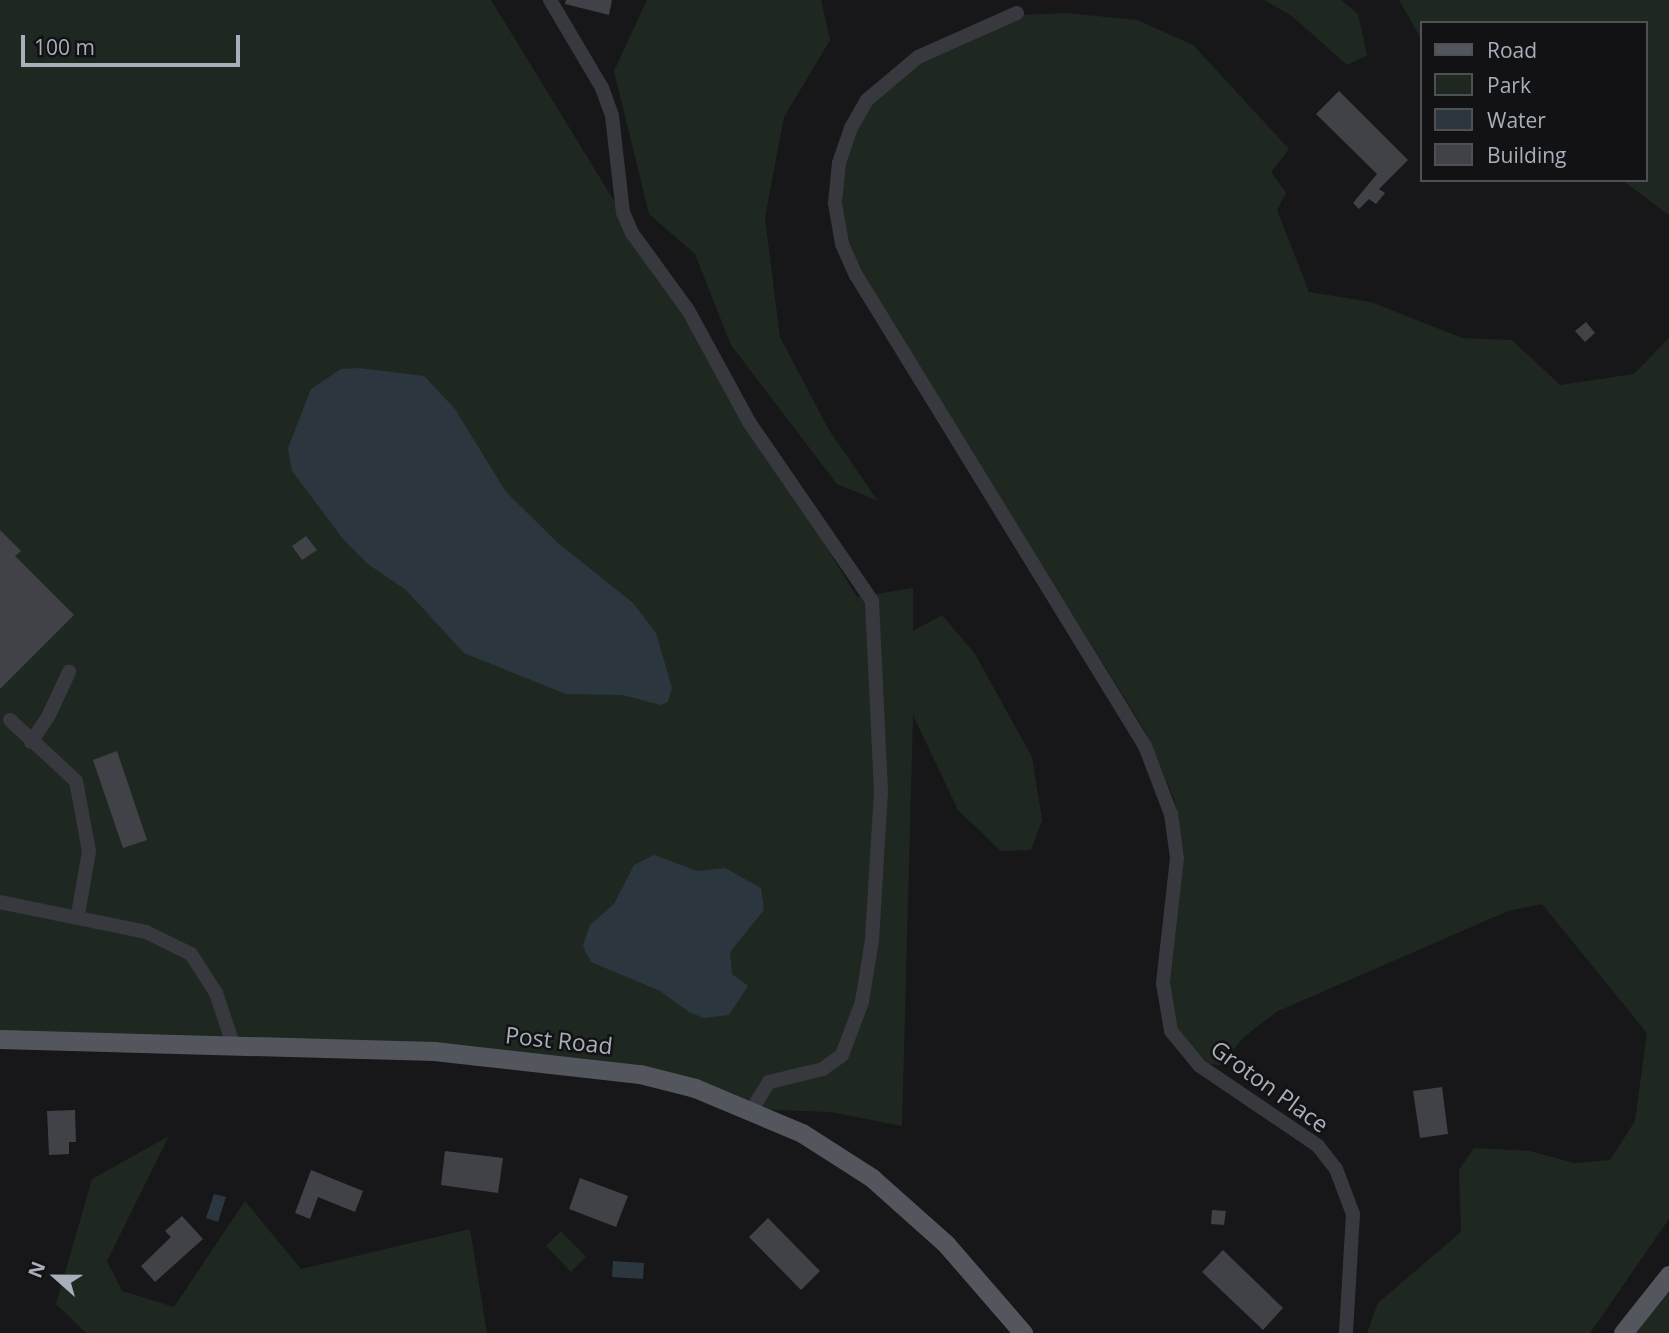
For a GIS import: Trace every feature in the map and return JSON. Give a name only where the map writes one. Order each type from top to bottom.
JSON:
[{"type":"main road","name":"Post Road","points":[[0,1039],[434,1051],[640,1074],[751,1109],[825,1146],[892,1194],[965,1263],[1023,1333]]},
{"type":"main road","points":[[1623,1333],[1669,1275]]},
{"type":"street","points":[[550,0],[601,88],[612,116],[623,212],[632,233],[688,310],[722,380],[749,422],[864,584],[874,614],[881,792],[872,940],[862,1002],[842,1055],[823,1069],[769,1082],[751,1109]]},
{"type":"street","name":"Groton Place","points":[[1017,13],[918,57],[867,100],[851,128],[839,163],[837,220],[856,275],[1145,746],[1171,814],[1176,878],[1163,983],[1171,1031],[1200,1066],[1318,1146],[1336,1169],[1353,1214],[1346,1333]]},
{"type":"street","points":[[31,742],[48,717],[69,672]]},
{"type":"street","points":[[10,720],[76,781],[89,851],[78,915]]},
{"type":"street","points":[[0,902],[78,915],[146,932],[191,954],[216,993],[233,1044]]},
{"type":"green space","points":[[0,0],[491,0],[857,597],[913,588],[913,631],[942,615],[975,654],[1032,757],[1042,820],[1031,850],[1001,851],[958,810],[913,715],[902,1126],[831,1112],[752,1109],[696,1088],[434,1051],[0,1039]]},
{"type":"green space","points":[[647,0],[821,0],[830,40],[784,117],[765,217],[780,337],[829,430],[878,501],[837,484],[731,345],[695,254],[649,214],[614,71]]},
{"type":"green space","points":[[1264,0],[1341,0],[1358,14],[1367,55],[1347,65],[1292,16]]},
{"type":"green space","points":[[1399,0],[1669,0],[1669,215],[1625,182],[1648,182],[1648,21],[1420,21],[1420,37]]},
{"type":"green space","points":[[1065,13],[1137,20],[1193,45],[1289,149],[1271,172],[1286,193],[1277,210],[1309,292],[1371,302],[1462,338],[1512,340],[1560,385],[1634,374],[1669,338],[1669,1219],[1590,1333],[1367,1333],[1378,1303],[1461,1232],[1459,1170],[1474,1148],[1530,1151],[1574,1163],[1610,1160],[1635,1121],[1647,1033],[1542,904],[1508,911],[1276,1012],[1244,1037],[1221,1065],[1209,1064],[1176,1031],[1170,986],[1184,855],[1175,801],[1144,729],[862,276],[848,245],[842,205],[845,165],[857,130],[873,102],[924,59],[1023,15]]},
{"type":"green space","points":[[169,1136],[107,1261],[122,1291],[174,1307],[245,1201],[301,1269],[470,1229],[487,1333],[86,1333],[56,1304],[92,1179]]},
{"type":"green space","points":[[561,1231],[586,1257],[571,1272],[546,1246]]},
{"type":"green space","points":[[1669,1292],[1669,1333],[1636,1333]]},
{"type":"water","points":[[359,368],[424,376],[455,409],[506,492],[558,543],[633,603],[656,633],[672,688],[668,702],[661,705],[623,695],[566,694],[464,653],[406,590],[368,564],[343,539],[292,471],[288,448],[311,389],[341,369]]},
{"type":"water","points":[[654,855],[697,871],[725,868],[761,888],[764,910],[730,952],[732,974],[748,986],[729,1015],[704,1018],[689,1012],[660,991],[591,962],[586,953],[583,945],[590,925],[614,904],[634,865]]},
{"type":"water","points":[[214,1194],[226,1197],[218,1222],[206,1218]]},
{"type":"water","points":[[613,1261],[644,1263],[643,1279],[612,1277]]},
{"type":"building","points":[[566,0],[612,0],[609,15],[565,4]]},
{"type":"building","points":[[1339,91],[1408,160],[1379,189],[1385,193],[1376,204],[1369,199],[1359,209],[1353,203],[1377,174],[1316,114]]},
{"type":"building","points":[[1586,322],[1595,333],[1585,342],[1575,331]]},
{"type":"building","points":[[0,530],[21,551],[15,556],[74,615],[0,689]]},
{"type":"building","points":[[306,536],[317,550],[302,560],[292,546]]},
{"type":"building","points":[[117,751],[147,840],[123,848],[93,760]]},
{"type":"building","points":[[1442,1087],[1448,1134],[1420,1138],[1413,1091]]},
{"type":"building","points":[[75,1110],[76,1142],[69,1142],[69,1154],[49,1155],[47,1111]]},
{"type":"building","points":[[445,1151],[503,1158],[498,1193],[441,1185]]},
{"type":"building","points":[[311,1170],[363,1191],[355,1212],[318,1197],[310,1219],[295,1213]]},
{"type":"building","points":[[580,1178],[628,1196],[616,1227],[569,1209]]},
{"type":"building","points":[[1212,1210],[1226,1211],[1224,1225],[1211,1224]]},
{"type":"building","points":[[182,1216],[203,1239],[155,1282],[141,1266],[171,1237],[165,1231]]},
{"type":"building","points":[[768,1218],[820,1271],[801,1290],[749,1237]]},
{"type":"building","points":[[1223,1250],[1283,1308],[1263,1330],[1202,1272]]}]
